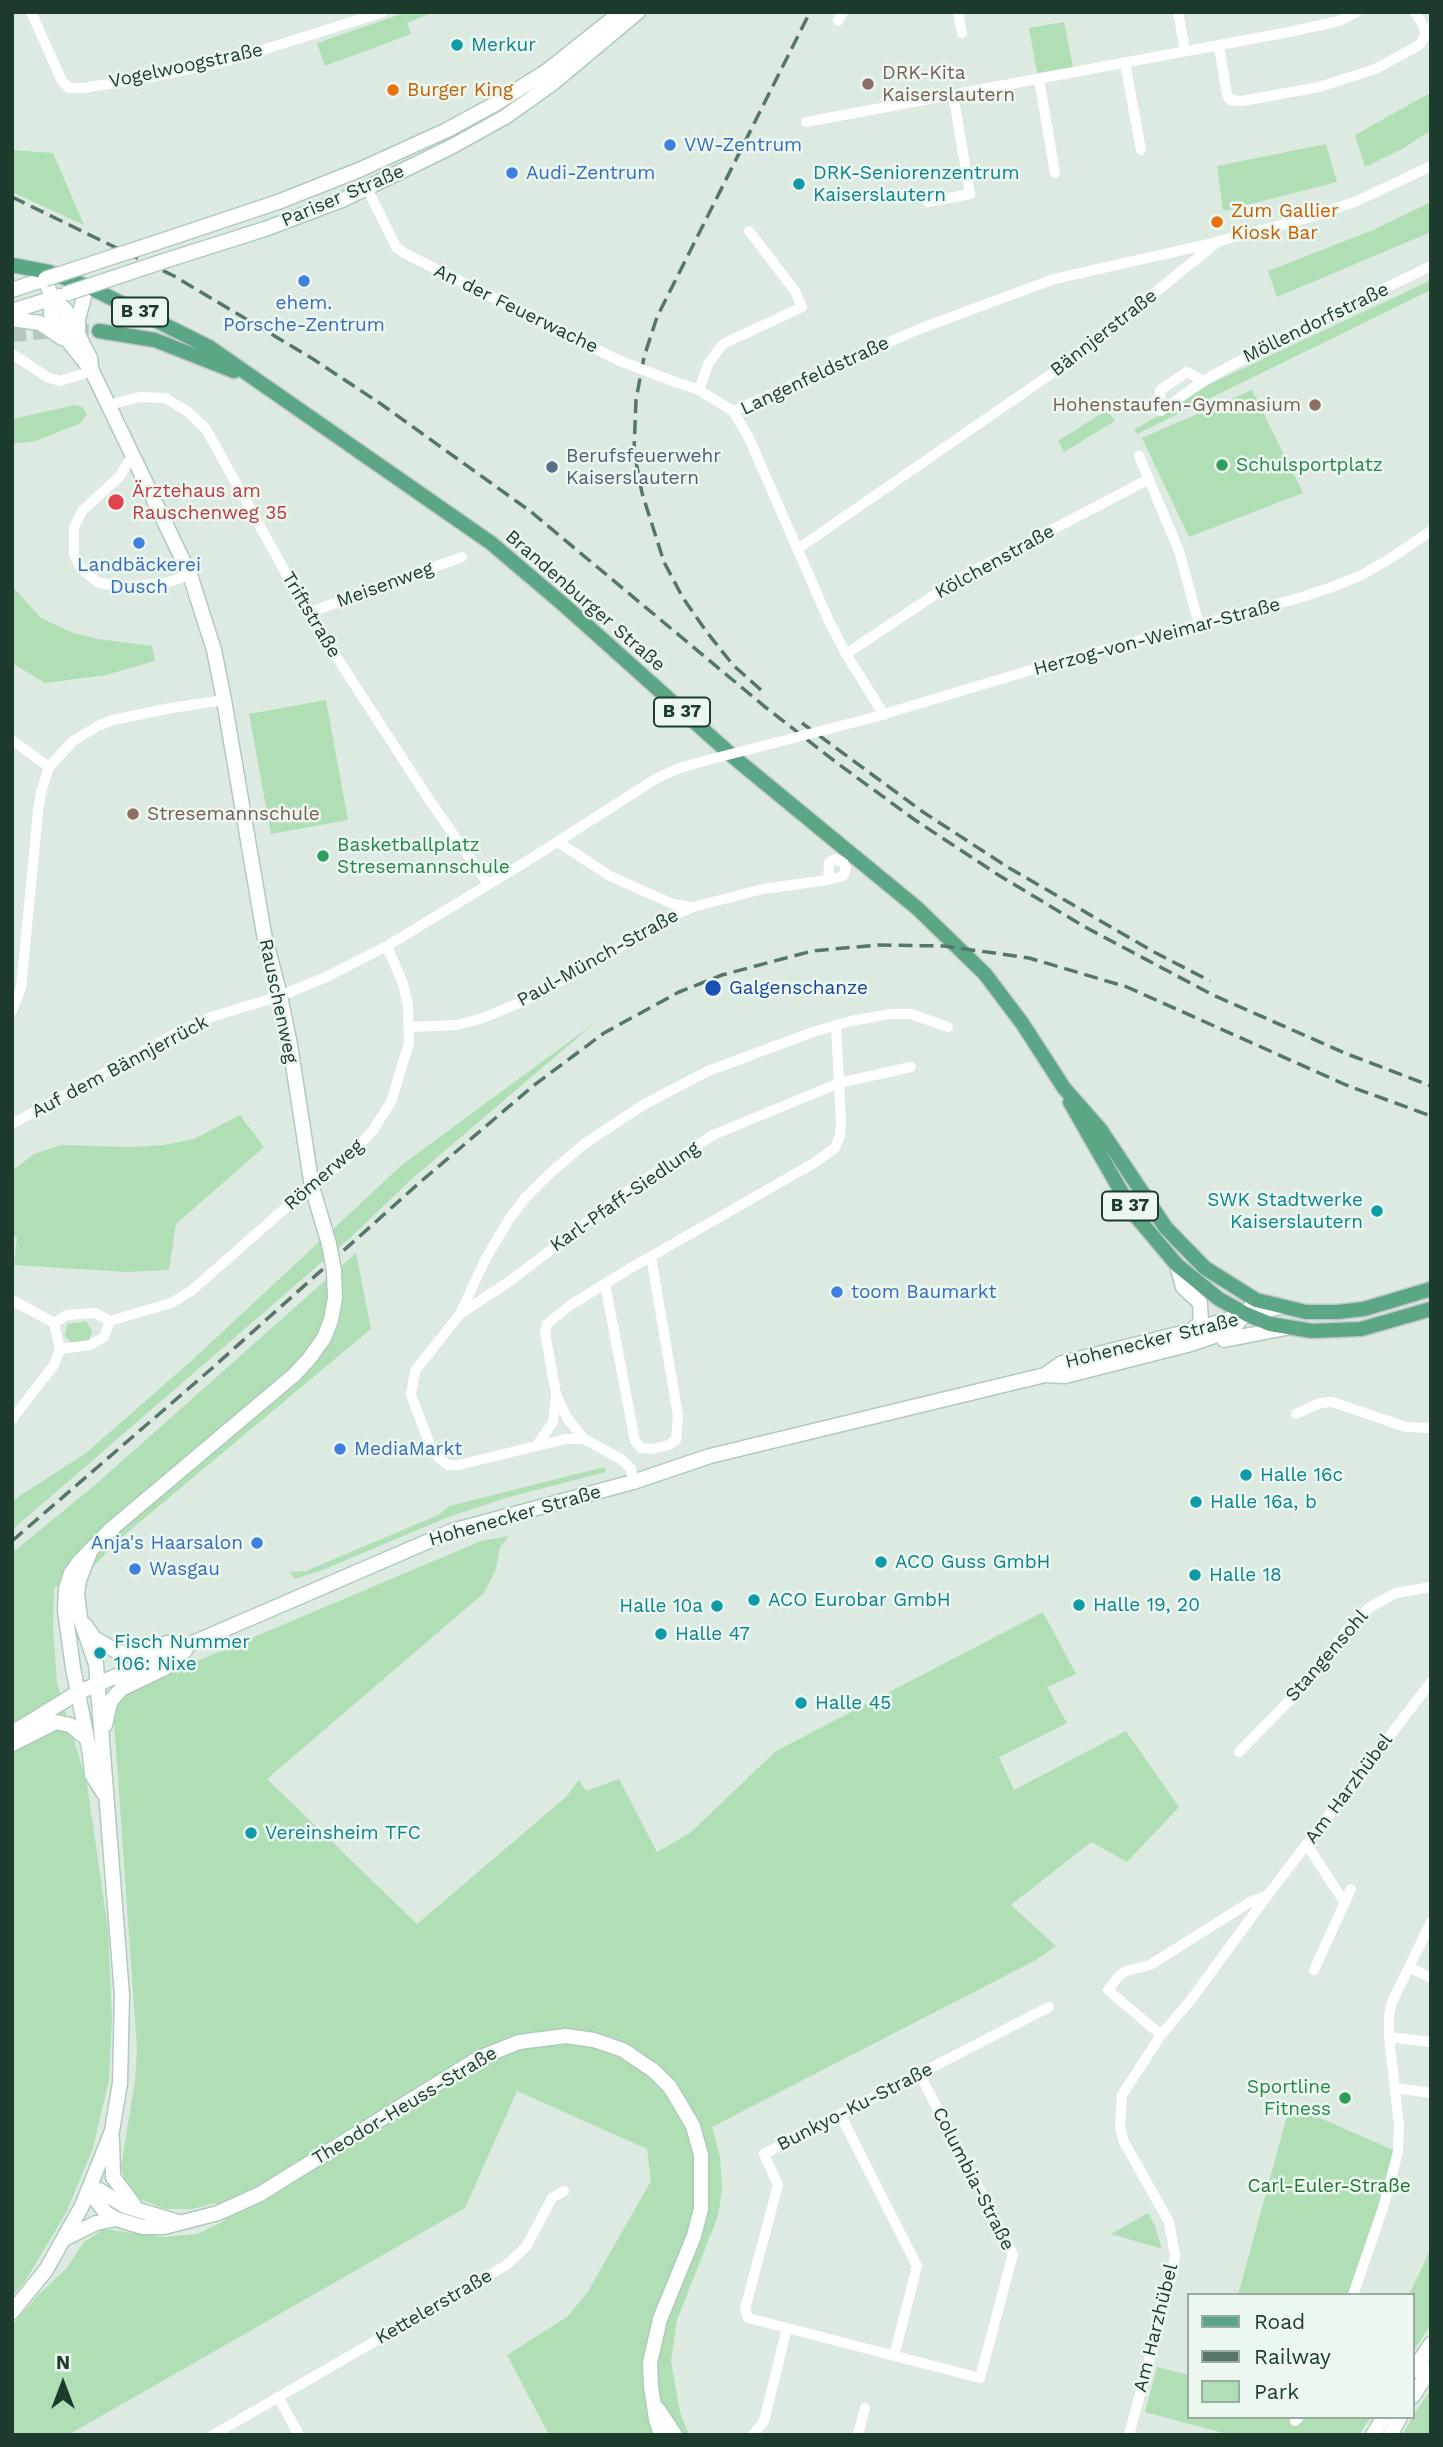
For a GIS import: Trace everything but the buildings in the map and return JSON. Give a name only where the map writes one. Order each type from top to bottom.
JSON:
[{"type":"main road","name":"Pariser Straße","points":[[12,290],[278,202],[359,170],[447,130],[547,71],[621,12]]},
{"type":"main road","name":"Pariser Straße","points":[[12,311],[274,226],[367,188],[505,117],[585,59],[638,12]]},
{"type":"main road","name":"Brandenburger Straße","points":[[12,265],[49,272],[91,288],[209,346],[491,543],[565,605],[737,760],[917,908],[985,974],[1022,1023],[1064,1088],[1090,1141],[1135,1214],[1177,1265],[1208,1291],[1246,1314],[1286,1328],[1312,1331],[1361,1329],[1431,1309]]},
{"type":"main road","name":"Rauschenweg","points":[[44,279],[52,298],[65,309],[73,338],[90,358],[92,371],[190,575],[214,650],[264,934],[280,996],[312,1187],[334,1271],[335,1298],[331,1320],[324,1338],[309,1359],[294,1376],[110,1530],[71,1573],[66,1589],[65,1610],[77,1693],[92,1775],[106,1796]]},
{"type":"main road","points":[[12,319],[40,323],[73,338],[84,297],[96,284]]},
{"type":"main road","name":"Brandenburger Straße","points":[[99,331],[155,340],[258,381]]},
{"type":"main road","name":"Brandenburger Straße","points":[[1064,1088],[1100,1129],[1147,1202],[1179,1243],[1205,1268],[1255,1300],[1306,1312],[1337,1312],[1393,1302],[1431,1289]]},
{"type":"main road","points":[[1177,1265],[1183,1287],[1200,1303],[1201,1322],[1190,1338]]},
{"type":"main road","points":[[1246,1314],[1255,1300]]},
{"type":"main road","points":[[1246,1314],[1281,1307]]},
{"type":"main road","name":"Hohenecker Straße","points":[[12,1732],[77,1693],[452,1531],[633,1482],[710,1456],[1045,1376],[1065,1376],[1190,1338],[1227,1334],[1246,1314]]},
{"type":"main road","name":"Hohenecker Straße","points":[[1190,1338],[1286,1328]]},
{"type":"main road","name":"Rauschenweg","points":[[90,1552],[79,1580],[77,1594],[80,1618],[96,1664],[102,1741]]},
{"type":"main road","points":[[80,1618],[94,1637],[118,1652],[135,1655],[174,1641],[200,1639]]},
{"type":"main road","points":[[141,2211],[113,2177],[112,2131],[120,2083],[123,2025],[102,1741],[110,1702],[121,1689],[165,1668],[200,1639]]},
{"type":"main road","points":[[12,1744],[56,1722],[71,1725],[85,1738]]},
{"type":"main road","name":"Theodor-Heuss-Straße","points":[[116,2219],[143,2227],[164,2227],[218,2213],[260,2194],[479,2058],[509,2046],[542,2038],[566,2036],[594,2040],[623,2050],[654,2071],[670,2087],[693,2126],[701,2155],[701,2208],[694,2236],[660,2319],[650,2363],[656,2419],[662,2435]]},
{"type":"main road","points":[[12,2312],[46,2270],[64,2239],[112,2131]]},
{"type":"main road","name":"Theodor-Heuss-Straße","points":[[88,2190],[96,2189],[107,2193],[125,2206],[180,2222]]},
{"type":"main road","points":[[88,2190],[106,2213],[116,2219]]},
{"type":"main road","points":[[64,2239],[96,2223],[116,2219]]},
{"type":"main road","points":[[1415,2368],[1431,2344]]},
{"type":"main road","points":[[1415,2393],[1431,2368]]},
{"type":"main road","name":"Theodor-Heuss-Straße","points":[[655,2405],[676,2435]]},
{"type":"main road","points":[[1373,2435],[1383,2419]]},
{"type":"main road","points":[[1390,2435],[1400,2419]]},
{"type":"street","name":"Vogelwoogstraße","points":[[31,12],[62,81],[69,88],[146,78],[231,60],[383,12]]},
{"type":"street","points":[[958,12],[962,33]]},
{"type":"street","points":[[1178,12],[1185,51]]},
{"type":"street","points":[[806,122],[1219,46],[1318,26],[1357,12]]},
{"type":"street","points":[[1219,46],[1227,95],[1230,100],[1242,101],[1319,87],[1375,69],[1418,46],[1423,40],[1424,27],[1415,12]]},
{"type":"street","points":[[1125,63],[1141,150]]},
{"type":"street","points":[[1039,79],[1055,173]]},
{"type":"street","points":[[928,202],[970,194],[953,94]]},
{"type":"street","name":"Bännjerstraße","points":[[799,548],[1077,356],[1217,241],[1339,208],[1391,187],[1431,166]]},
{"type":"street","name":"An der Feuerwache","points":[[367,188],[396,247],[404,253],[618,360],[699,390],[733,411]]},
{"type":"street","points":[[699,390],[708,364],[723,344],[802,307],[795,290],[749,231]]},
{"type":"street","name":"Langenfeldstraße","points":[[884,715],[828,619],[748,436],[733,411],[919,329],[1055,279],[1217,241]]},
{"type":"street","name":"Möllendorfstraße","points":[[1203,381],[1186,372],[1160,390],[1161,411],[1203,381],[1284,337],[1431,267]]},
{"type":"street","points":[[12,354],[49,378],[60,381],[92,371]]},
{"type":"street","name":"Triftstraße","points":[[109,405],[141,397],[165,398],[187,411],[206,429],[309,613],[488,884]]},
{"type":"street","points":[[134,455],[119,477],[82,511],[74,527],[74,555],[80,567],[97,582],[119,587],[166,583],[190,575]]},
{"type":"street","points":[[1139,456],[1179,551],[1199,624]]},
{"type":"street","name":"Kölchenstraße","points":[[846,654],[970,573],[1149,479]]},
{"type":"street","name":"Herzog-von-Weimar-Straße","points":[[872,718],[1051,664],[1332,587],[1391,558],[1431,531]]},
{"type":"street","name":"Meisenweg","points":[[309,613],[462,557]]},
{"type":"street","points":[[12,1011],[21,988],[38,812],[49,767],[73,741],[106,723],[128,716],[224,700]]},
{"type":"street","name":"Auf dem Bännjerrück","points":[[12,1124],[180,1031],[211,1017],[280,996],[324,978],[387,946],[657,778],[704,761],[872,718]]},
{"type":"street","points":[[12,740],[49,767]]},
{"type":"street","points":[[558,842],[610,876],[673,904],[693,907]]},
{"type":"street","name":"Paul-Münch-Straße","points":[[410,1027],[457,1025],[507,1008],[693,907],[763,889],[828,880]]},
{"type":"street","name":"Römerweg","points":[[110,1321],[172,1303],[191,1291],[352,1154],[373,1130],[391,1102],[409,1043],[408,1005],[403,984],[387,946]]},
{"type":"street","name":"Karl-Pfaff-Siedlung","points":[[584,1439],[566,1439],[458,1465],[448,1465],[430,1445],[411,1395],[411,1383],[421,1360],[460,1314],[485,1260],[525,1198],[584,1144],[643,1105],[708,1071],[766,1048],[836,1026],[890,1014],[911,1014],[948,1027]]},
{"type":"street","points":[[633,1482],[631,1469],[621,1458],[584,1439],[567,1418],[556,1394],[545,1332],[547,1324],[569,1306],[650,1256],[835,1149],[840,1135],[836,1026]]},
{"type":"street","name":"Karl-Pfaff-Siedlung","points":[[460,1314],[510,1282],[628,1191],[713,1135],[839,1083],[911,1067]]},
{"type":"street","points":[[605,1284],[635,1440],[641,1448],[652,1449],[669,1445],[676,1440],[678,1416],[650,1256]]},
{"type":"street","points":[[12,1300],[54,1323],[60,1349],[54,1365],[12,1419]]},
{"type":"street","points":[[54,1323],[67,1315],[95,1313],[110,1321],[104,1337],[90,1345],[60,1349]]},
{"type":"street","points":[[537,1445],[553,1422],[556,1394]]},
{"type":"street","points":[[1296,1414],[1320,1403],[1332,1402],[1406,1427],[1431,1428]]},
{"type":"street","name":"Stangensohl","points":[[1239,1752],[1295,1695],[1348,1629],[1370,1607],[1396,1594],[1431,1587]]},
{"type":"street","name":"Am Harzhübel","points":[[1129,2435],[1175,2255],[1169,2222],[1124,2141],[1119,2112],[1122,2095],[1161,2035],[1190,2001],[1431,1682]]},
{"type":"street","points":[[1307,1845],[1345,1903]]},
{"type":"street","points":[[1314,1970],[1351,1889]]},
{"type":"street","name":"Am Harzhübel","points":[[1161,2035],[1108,1990],[1126,1971],[1150,1965],[1250,1902],[1267,1896]]},
{"type":"street","points":[[1354,2293],[1395,2171],[1399,2125],[1389,2015],[1392,2002],[1431,1922]]},
{"type":"street","points":[[1409,1967],[1431,1978]]},
{"type":"street","name":"Bunkyo-Ku-Straße","points":[[787,2328],[748,2318],[745,2309],[778,2185],[764,2154],[1049,2007]]},
{"type":"street","points":[[1389,2037],[1431,2042]]},
{"type":"street","name":"Columbia-Straße","points":[[787,2328],[980,2378],[1013,2254],[919,2073]]},
{"type":"street","points":[[1395,2088],[1431,2092]]},
{"type":"street","points":[[840,2114],[917,2266],[894,2356]]},
{"type":"street","name":"Kettelerstraße","points":[[213,2435],[505,2266],[526,2247],[552,2198],[565,2191]]},
{"type":"street","points":[[753,2435],[764,2421],[787,2328]]},
{"type":"street","points":[[278,2397],[299,2435]]},
{"type":"street","points":[[858,2435],[865,2408]]},
{"type":"green space","points":[[407,12],[434,12],[407,23],[411,34],[325,66],[317,43]]},
{"type":"green space","points":[[1064,22],[1073,67],[1037,73],[1029,28]]},
{"type":"green space","points":[[1428,94],[1431,98],[1431,130],[1402,149],[1365,167],[1355,135]]},
{"type":"green space","points":[[1326,144],[1337,182],[1223,211],[1217,166]]},
{"type":"green space","points":[[12,150],[53,153],[84,225],[12,192]]},
{"type":"green space","points":[[1431,202],[1431,232],[1277,297],[1268,271],[1373,230]]},
{"type":"green space","points":[[1431,280],[1431,290],[1137,434],[1134,430],[1212,383]]},
{"type":"green space","name":"Schulsportplatz","points":[[1252,390],[1303,493],[1189,537],[1142,438]]},
{"type":"green space","points":[[75,405],[82,407],[87,414],[81,423],[36,441],[12,444],[12,419]]},
{"type":"green space","points":[[1107,410],[1115,421],[1064,452],[1058,441]]},
{"type":"green space","points":[[12,586],[41,618],[73,633],[152,646],[155,661],[106,675],[45,683],[12,663]]},
{"type":"green space","points":[[326,700],[348,820],[271,834],[249,714]]},
{"type":"green space","points":[[596,1022],[414,1177],[351,1237],[12,1530],[12,1501],[86,1453],[190,1362],[403,1164]]},
{"type":"green space","points":[[240,1115],[264,1147],[176,1224],[169,1270],[126,1272],[14,1265],[17,1237],[12,1236],[12,1171],[34,1154],[61,1145],[164,1145],[194,1139]]},
{"type":"green space","points":[[356,1253],[371,1329],[116,1542],[93,1567],[54,1588],[53,1628],[57,1683],[87,1784],[108,1929],[112,2018],[109,2080],[93,2148],[66,2213],[24,2283],[12,2296],[12,1553],[95,1485]]},
{"type":"green space","points":[[86,1321],[92,1331],[89,1340],[72,1343],[65,1336],[67,1324]]},
{"type":"green space","points":[[604,1467],[606,1472],[509,1497],[451,1516],[320,1571],[294,1579],[290,1572],[306,1571],[438,1515],[449,1506]]},
{"type":"green space","points":[[509,1536],[500,1547],[496,1569],[484,1593],[267,1779],[417,1924],[566,1797],[579,1780],[586,1791],[619,1779],[657,1852],[690,1833],[776,1751],[1043,1612],[1076,1674],[1047,1687],[1067,1723],[999,1757],[1014,1790],[1126,1731],[1179,1807],[1127,1862],[1091,1842],[1011,1905],[1056,1946],[1036,1960],[712,2127],[720,2157],[722,2190],[718,2216],[677,2320],[671,2361],[680,2412],[689,2435],[549,2435],[507,2355],[567,2317],[587,2293],[651,2181],[647,2149],[517,2091],[465,2208],[68,2435],[12,2435],[12,2325],[66,2269],[83,2243],[103,2229],[163,2237],[197,2234],[225,2221],[216,2203],[192,2209],[166,2209],[139,2199],[126,2186],[121,2167],[135,2081],[137,2050],[114,1721],[117,1705],[126,1694],[138,1686],[481,1541]]},
{"type":"green space","name":"Carl-Euler-Straße","points":[[1290,2105],[1398,2152],[1354,2293],[1239,2293]]},
{"type":"green space","points":[[1148,2213],[1162,2249],[1111,2234]]},
{"type":"green space","points":[[1431,2248],[1431,2325],[1415,2348],[1415,2293],[1410,2293]]},
{"type":"green space","points":[[1157,2367],[1188,2375],[1188,2419],[1370,2419],[1359,2435],[1231,2435],[1145,2412]]},
{"type":"green space","points":[[1431,2389],[1431,2435],[1402,2435],[1411,2419],[1415,2419],[1415,2413]]},
{"type":"tunnel","points":[[12,335],[65,330],[99,331]]},
{"type":"railway","points":[[761,690],[733,665],[706,631],[683,598],[664,562],[642,493],[634,451],[636,400],[644,357],[657,317],[810,12]]},
{"type":"railway","points":[[12,197],[174,276],[313,359],[381,404],[530,511],[764,706],[837,763],[915,820],[1000,876],[1085,927],[1213,995],[1347,1054],[1431,1086]]},
{"type":"railway","points":[[802,723],[923,812],[1006,866],[1154,952],[1210,981]]},
{"type":"railway","points":[[12,1541],[533,1086],[604,1033],[679,992],[722,975],[812,951],[878,945],[944,946],[1029,958],[1127,987],[1346,1085],[1431,1116]]},
{"type":"place","name":"Merkur","points":[[457,45]]},
{"type":"place","name":"DRK-Kita Kaiserslautern","points":[[868,84]]},
{"type":"place","name":"Burger King","points":[[393,90]]},
{"type":"place","name":"VW-Zentrum","points":[[670,145]]},
{"type":"place","name":"Audi-Zentrum","points":[[512,173]]},
{"type":"place","name":"DRK-Seniorenzentrum Kaiserslautern","points":[[799,184]]},
{"type":"place","name":"Zum Gallier Kiosk Bar","points":[[1217,222]]},
{"type":"place","name":"ehem. Porsche-Zentrum","points":[[304,281]]},
{"type":"place","name":"Hohenstaufen-Gymnasium","points":[[1315,405]]},
{"type":"place","name":"Schulsportplatz","points":[[1222,465]]},
{"type":"place","name":"Berufsfeuerwehr Kaiserslautern","points":[[552,467]]},
{"type":"place","name":"Ärztehaus am Rauschenweg 35","points":[[116,502]]},
{"type":"place","name":"Landbäckerei Dusch","points":[[139,543]]},
{"type":"place","name":"Stresemannschule","points":[[133,814]]},
{"type":"place","name":"Basketballplatz Stresemannschule","points":[[323,856]]},
{"type":"place","name":"Galgenschanze","points":[[713,988]]},
{"type":"place","name":"SWK Stadtwerke Kaiserslautern","points":[[1377,1211]]},
{"type":"place","name":"toom Baumarkt","points":[[837,1292]]},
{"type":"place","name":"MediaMarkt","points":[[340,1449]]},
{"type":"place","name":"Halle 16c","points":[[1246,1475]]},
{"type":"place","name":"Halle 16a, b","points":[[1196,1502]]},
{"type":"place","name":"Anja's Haarsalon","points":[[257,1543]]},
{"type":"place","name":"ACO Guss GmbH","points":[[881,1562]]},
{"type":"place","name":"Wasgau","points":[[135,1569]]},
{"type":"place","name":"Halle 18","points":[[1195,1575]]},
{"type":"place","name":"ACO Eurobar GmbH","points":[[754,1600]]},
{"type":"place","name":"Halle 19, 20","points":[[1079,1605]]},
{"type":"place","name":"Halle 10a","points":[[717,1606]]},
{"type":"place","name":"Halle 47","points":[[661,1634]]},
{"type":"place","name":"Fisch Nummer 106: Nixe","points":[[100,1653]]},
{"type":"place","name":"Halle 45","points":[[801,1703]]},
{"type":"place","name":"Vereinsheim TFC","points":[[251,1833]]},
{"type":"place","name":"Sportline Fitness","points":[[1345,2098]]}]
